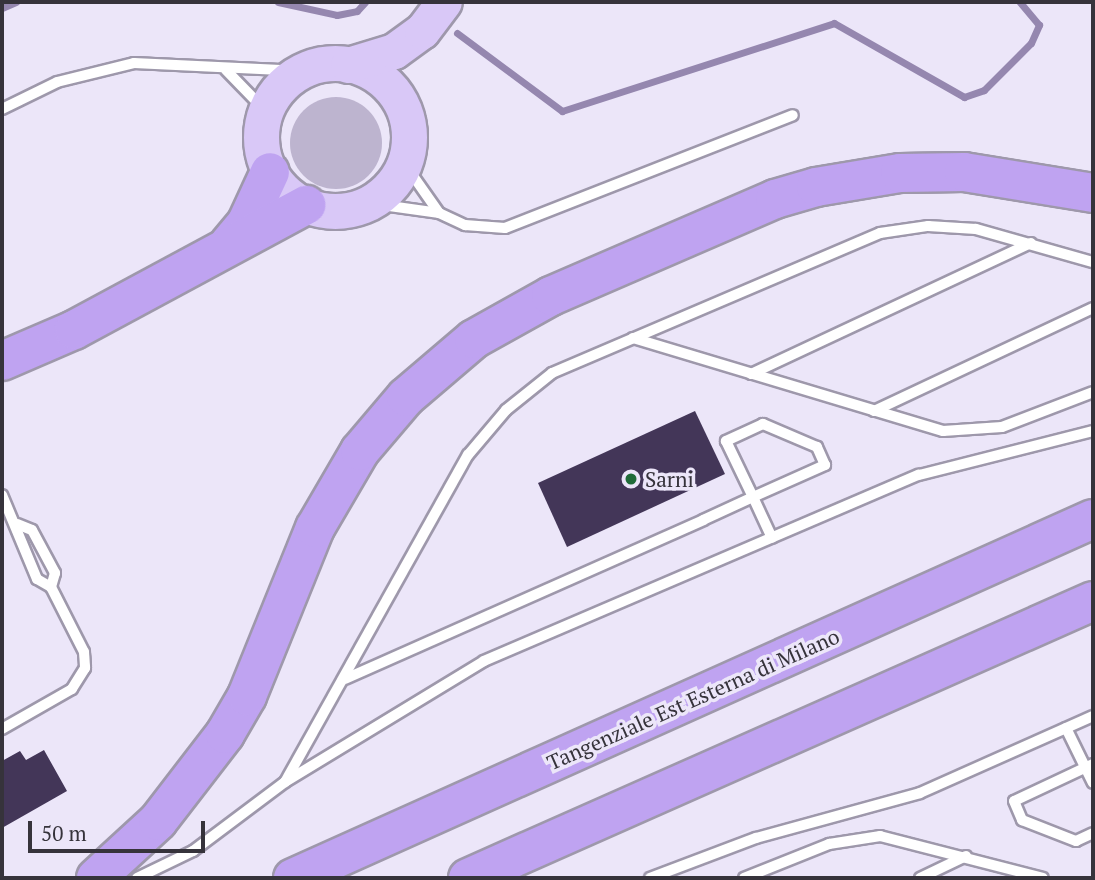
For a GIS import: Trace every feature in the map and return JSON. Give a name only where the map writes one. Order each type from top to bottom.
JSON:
[{"type":"highway","points":[[226,248],[246,224],[270,172]]},
{"type":"highway","points":[[96,878],[158,821],[225,734],[247,696],[315,528],[360,451],[405,397],[474,340],[551,296],[816,187],[900,173],[964,172],[1093,193]]},
{"type":"highway","points":[[2,361],[74,330],[306,205]]},
{"type":"highway","points":[[2,383],[74,330]]},
{"type":"highway","name":"Tangenziale Est Esterna di Milano","points":[[293,878],[1093,519]]},
{"type":"highway","points":[[468,878],[1093,601]]},
{"type":"main road","points":[[348,65],[384,82],[402,108],[408,131],[404,163],[387,189],[368,203],[337,211],[306,205],[270,172],[262,129],[275,95],[302,71],[348,65],[394,51],[422,31],[444,2]]},
{"type":"main road","points":[[402,108],[422,31]]},
{"type":"lane","points":[[2,109],[57,82],[134,63],[172,61],[226,70],[302,71]]},
{"type":"lane","points":[[226,70],[258,103],[262,129]]},
{"type":"lane","points":[[368,203],[439,214],[465,225],[515,226],[793,115]]},
{"type":"lane","points":[[404,163],[439,214]]},
{"type":"lane","points":[[285,782],[482,436],[542,380],[633,338],[880,233],[960,227],[1031,243],[1093,262]]},
{"type":"lane","points":[[751,374],[1031,243]]},
{"type":"lane","points":[[874,411],[1093,308]]},
{"type":"lane","points":[[633,338],[934,429],[985,431],[1093,392]]},
{"type":"lane","points":[[345,679],[753,498],[825,465],[817,446],[764,424],[726,441],[753,498],[772,538]]},
{"type":"lane","points":[[137,878],[217,836],[285,782],[484,661],[919,475],[1093,431]]},
{"type":"lane","points":[[2,495],[18,524],[17,540],[37,579],[51,587],[85,652],[82,679],[2,729]]},
{"type":"lane","points":[[18,524],[32,530],[55,573],[51,587]]},
{"type":"lane","points":[[650,878],[756,838],[920,793],[1093,716]]},
{"type":"lane","points":[[1066,728],[1089,766],[1093,783]]},
{"type":"lane","points":[[1089,766],[1014,801],[1022,820],[1076,841],[1093,834]]},
{"type":"lane","points":[[744,878],[829,844],[863,836],[905,838],[1043,878]]},
{"type":"lane","points":[[919,878],[966,856]]},
{"type":"shaded area","points":[[336,97],[353,101],[368,111],[378,126],[382,143],[378,160],[368,175],[353,185],[336,189],[319,185],[304,175],[294,160],[290,143],[294,126],[304,111],[319,101]]},
{"type":"building","name":"Sarni","points":[[695,411],[725,474],[567,547],[538,483]]},
{"type":"building","points":[[44,750],[67,791],[2,828],[2,761],[20,751],[26,760]]},
{"type":"waterway","points":[[2,8],[16,2]]},
{"type":"waterway","points":[[278,2],[337,15],[357,11],[365,2]]},
{"type":"waterway","points":[[457,33],[562,111],[834,23],[964,97],[984,90],[1031,43],[1039,25],[1020,2]]},
{"type":"place","name":"Sarni","points":[[631,479]]}]
